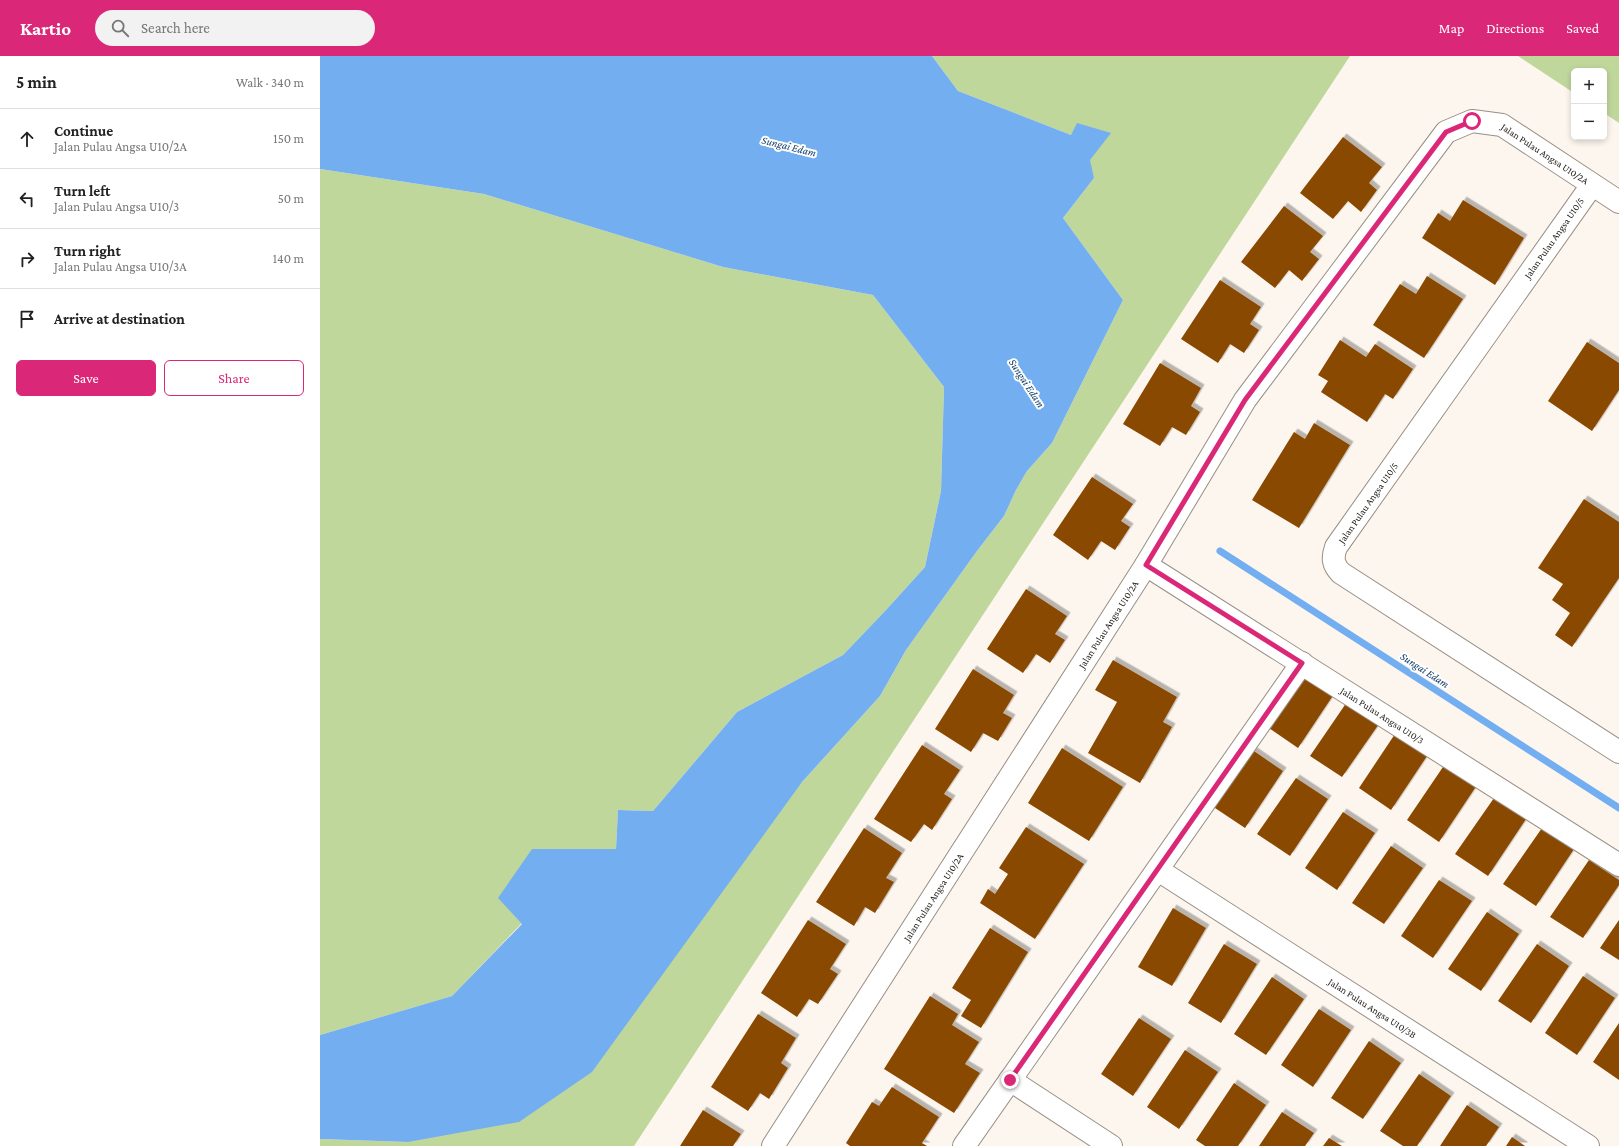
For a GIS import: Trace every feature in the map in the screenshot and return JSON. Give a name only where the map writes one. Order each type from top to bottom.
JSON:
[{"type":"street","name":"Jalan Pulau Angsa U10/2A","points":[[773,1146],[1146,565],[1245,400],[1446,132],[1472,121],[1502,125],[1619,202]]},
{"type":"street","name":"Jalan Pulau Angsa U10/5","points":[[1592,185],[1336,547],[1333,554],[1336,568],[1341,573],[1619,752]]},
{"type":"street","name":"Jalan Pulau Angsa U10/3","points":[[1146,565],[1619,865]]},
{"type":"street","points":[[964,1146],[1302,663]]},
{"type":"street","name":"Jalan Pulau Angsa U10/3B","points":[[1158,870],[1588,1146]]},
{"type":"street","points":[[1010,1080],[1111,1146]]},
{"type":"green space","points":[[932,56],[1350,56],[634,1146],[320,1146],[320,1139],[408,1142],[802,782],[880,696],[906,650],[1004,516],[1027,471],[1052,443],[1123,300],[1063,218],[1094,178],[1071,135],[958,91]]},
{"type":"green space","points":[[1518,56],[1619,56],[1619,123],[1607,115],[1607,68],[1571,68],[1571,91]]},
{"type":"green space","points":[[320,169],[484,194],[723,267],[873,295],[944,387],[941,491],[925,567],[843,655],[737,712],[653,811],[618,810],[616,849],[532,850],[522,923],[452,996],[320,1035]]},
{"type":"water","points":[[320,56],[932,56],[958,91],[1071,135],[1077,123],[1111,133],[1090,160],[1094,178],[1063,218],[1123,300],[1052,443],[1027,471],[1004,516],[906,650],[880,696],[802,782],[592,1072],[519,1122],[408,1142],[320,1139],[320,1035],[452,996],[522,924],[498,898],[532,849],[616,849],[618,810],[653,811],[737,712],[843,655],[925,567],[941,491],[944,387],[873,295],[723,267],[484,194],[320,169]]},
{"type":"building","points":[[1343,137],[1382,167],[1369,183],[1377,190],[1361,212],[1348,201],[1333,219],[1300,193]]},
{"type":"building","points":[[1463,200],[1524,238],[1495,285],[1422,238],[1438,213],[1450,221]]},
{"type":"building","points":[[1284,206],[1323,236],[1310,252],[1319,259],[1302,281],[1289,270],[1275,288],[1241,262]]},
{"type":"building","points":[[1427,276],[1463,299],[1424,358],[1373,325],[1400,284],[1416,294]]},
{"type":"building","points":[[1220,280],[1261,307],[1250,324],[1259,330],[1244,353],[1230,344],[1218,363],[1181,339]]},
{"type":"building","points":[[1340,340],[1366,357],[1375,344],[1413,369],[1393,399],[1385,394],[1367,422],[1321,392],[1328,381],[1318,375]]},
{"type":"building","points":[[1587,342],[1619,363],[1619,390],[1592,431],[1548,401]]},
{"type":"building","points":[[1160,363],[1201,388],[1191,406],[1200,412],[1186,435],[1172,427],[1160,446],[1123,424]]},
{"type":"building","points":[[1314,423],[1350,445],[1299,528],[1252,500],[1294,432],[1305,439]]},
{"type":"building","points":[[1092,477],[1133,504],[1121,521],[1130,527],[1115,550],[1101,541],[1088,560],[1053,535]]},
{"type":"building","points":[[1584,499],[1619,522],[1619,578],[1572,647],[1555,635],[1570,613],[1552,600],[1563,584],[1538,568]]},
{"type":"building","points":[[1026,589],[1067,616],[1055,634],[1065,640],[1050,663],[1036,654],[1023,673],[987,649]]},
{"type":"building","points":[[1113,660],[1177,697],[1163,722],[1172,727],[1140,783],[1088,753],[1117,702],[1095,690]]},
{"type":"building","points":[[973,669],[1014,695],[1003,713],[1012,718],[998,741],[983,733],[971,752],[935,729]]},
{"type":"building","points":[[1304,670],[1336,691],[1298,748],[1266,726]]},
{"type":"building","points":[[1349,699],[1381,721],[1342,777],[1310,756]]},
{"type":"building","points":[[1397,731],[1429,753],[1391,810],[1359,788]]},
{"type":"building","points":[[922,745],[960,770],[944,794],[952,799],[932,830],[924,824],[911,842],[874,819]]},
{"type":"building","points":[[1062,748],[1123,787],[1089,841],[1028,803]]},
{"type":"building","points":[[1251,749],[1283,771],[1245,828],[1212,806]]},
{"type":"building","points":[[1445,764],[1477,785],[1439,842],[1407,820]]},
{"type":"building","points":[[1296,778],[1328,799],[1290,856],[1257,834]]},
{"type":"building","points":[[1494,798],[1526,819],[1488,876],[1455,854]]},
{"type":"building","points":[[1343,812],[1375,833],[1337,890],[1305,868]]},
{"type":"building","points":[[1026,827],[1084,864],[1035,939],[980,903],[988,889],[995,894],[1008,874],[999,868]]},
{"type":"building","points":[[864,828],[902,853],[886,878],[894,882],[875,913],[865,907],[854,926],[816,902]]},
{"type":"building","points":[[1542,828],[1574,849],[1536,906],[1503,884]]},
{"type":"building","points":[[1391,846],[1423,868],[1384,924],[1352,903]]},
{"type":"building","points":[[1589,860],[1619,880],[1619,885],[1583,938],[1550,917]]},
{"type":"building","points":[[1439,880],[1472,901],[1433,958],[1401,936]]},
{"type":"building","points":[[1173,908],[1206,928],[1172,986],[1138,967]]},
{"type":"building","points":[[1487,912],[1519,934],[1481,991],[1448,969]]},
{"type":"building","points":[[808,920],[846,944],[830,969],[838,974],[818,1004],[809,999],[797,1017],[761,993]]},
{"type":"building","points":[[1619,920],[1619,960],[1600,948]]},
{"type":"building","points":[[990,928],[1028,952],[981,1028],[961,1016],[971,1000],[952,988]]},
{"type":"building","points":[[1224,944],[1257,964],[1221,1023],[1188,1003]]},
{"type":"building","points":[[1537,944],[1569,966],[1531,1023],[1498,1001]]},
{"type":"building","points":[[1583,976],[1615,998],[1577,1055],[1545,1033]]},
{"type":"building","points":[[1272,977],[1304,999],[1266,1055],[1234,1034]]},
{"type":"building","points":[[930,996],[958,1014],[952,1025],[979,1042],[965,1064],[980,1073],[954,1113],[884,1069]]},
{"type":"building","points":[[1319,1009],[1351,1030],[1313,1087],[1281,1065]]},
{"type":"building","points":[[758,1014],[796,1038],[781,1063],[788,1068],[769,1099],[760,1093],[748,1111],[711,1087]]},
{"type":"building","points":[[1139,1018],[1171,1039],[1133,1096],[1101,1074]]},
{"type":"building","points":[[1619,1023],[1619,1080],[1593,1062]]},
{"type":"building","points":[[1369,1041],[1401,1063],[1363,1119],[1331,1098]]},
{"type":"building","points":[[1185,1050],[1218,1072],[1179,1129],[1147,1107]]},
{"type":"building","points":[[1419,1074],[1451,1096],[1417,1146],[1403,1146],[1380,1131]]},
{"type":"building","points":[[1234,1083],[1266,1105],[1238,1146],[1205,1146],[1196,1140]]},
{"type":"building","points":[[892,1087],[939,1117],[922,1143],[927,1146],[850,1146],[846,1143],[872,1102],[879,1106]]},
{"type":"building","points":[[1467,1105],[1499,1127],[1486,1146],[1440,1146]]},
{"type":"building","points":[[703,1110],[741,1134],[733,1146],[680,1146]]},
{"type":"building","points":[[1282,1112],[1314,1133],[1305,1146],[1259,1146]]},
{"type":"building","points":[[1512,1137],[1525,1146],[1506,1146]]},
{"type":"building","points":[[1329,1138],[1342,1146],[1323,1146]]},
{"type":"waterway","name":"Sungai Edam","points":[[1220,551],[1619,808]]},
{"type":"route","points":[[1010,1080],[1302,663],[1146,565],[1245,400],[1446,132],[1472,121]]}]
